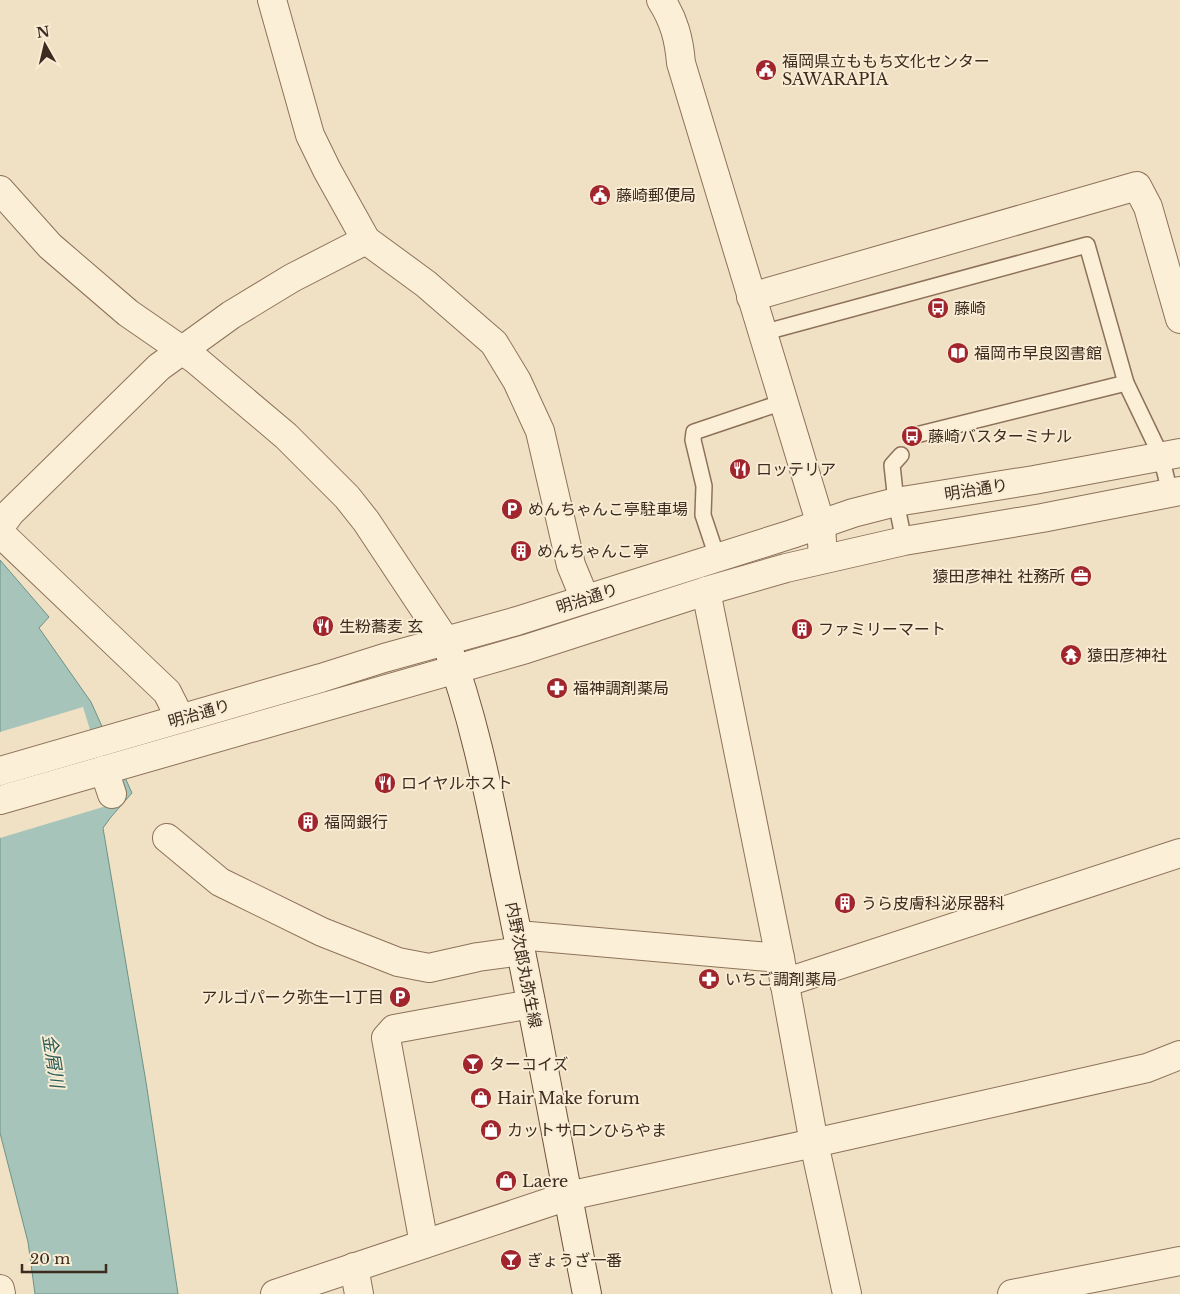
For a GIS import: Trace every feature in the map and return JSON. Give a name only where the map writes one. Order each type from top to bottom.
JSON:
[{"type":"street","points":[[272,0],[310,135],[366,240],[426,284],[494,343],[517,381],[540,431],[571,565],[585,599]]},
{"type":"street","points":[[660,0],[670,14],[680,46],[681,63],[821,525],[823,559]]},
{"type":"street","points":[[751,297],[1137,186],[1148,207],[1180,319]]},
{"type":"street","name":"内野次郎丸弥生線","points":[[0,190],[50,246],[128,313],[196,360],[286,436],[347,496],[366,521],[445,640],[456,669],[476,739],[520,943],[587,1294]]},
{"type":"street","points":[[0,527],[10,513],[159,367],[231,316],[292,278],[366,240]]},
{"type":"street","name":"明治通り","points":[[0,771],[445,640],[517,621],[821,525],[853,513],[896,502],[1034,480],[1171,454]]},
{"type":"street","name":"明治通り","points":[[0,800],[103,779],[526,649],[706,591],[823,559],[904,541],[1042,518],[1175,492]]},
{"type":"street","points":[[0,534],[167,692],[180,718]]},
{"type":"street","points":[[706,591],[782,970],[814,1143],[847,1294]]},
{"type":"street","points":[[166,838],[220,882],[322,932],[398,962],[429,968],[478,957],[520,943],[782,970],[1180,853]]},
{"type":"street","points":[[424,1244],[386,1038],[394,1029],[531,1004]]},
{"type":"street","points":[[275,1294],[568,1196],[1147,1068],[1180,1055]]},
{"type":"street","points":[[1012,1294],[1180,1261]]},
{"type":"street","points":[[354,1267],[359,1294]]},
{"type":"street","points":[[0,1289],[1,1294]]},
{"type":"lane","points":[[762,333],[1087,244],[1126,383],[1171,454],[1175,492]]},
{"type":"lane","points":[[912,436],[1126,383]]},
{"type":"lane","points":[[717,557],[703,515],[704,486],[693,440],[694,432],[783,402]]},
{"type":"lane","points":[[901,455],[892,465],[896,502],[904,541]]},
{"type":"water","name":"金屑川","points":[[0,560],[49,617],[39,628],[91,702],[132,793],[103,828],[146,1082],[178,1294],[35,1294],[28,1242],[0,1133]]},
{"type":"pier","points":[[83,707],[113,804],[0,838],[0,732]]},
{"type":"place","name":"福岡県立ももち文化センター SAWARAPIA","points":[[766,70]]},
{"type":"place","name":"藤崎郵便局","points":[[600,195]]},
{"type":"place","name":"藤崎","points":[[938,308]]},
{"type":"place","name":"福岡市早良図書館","points":[[958,353]]},
{"type":"place","name":"藤崎バスターミナル","points":[[912,436]]},
{"type":"place","name":"ロッテリア","points":[[740,469]]},
{"type":"place","name":"めんちゃんこ亭駐車場","points":[[512,509]]},
{"type":"place","name":"めんちゃんこ亭","points":[[521,551]]},
{"type":"place","name":"猿田彦神社 社務所","points":[[1081,576]]},
{"type":"place","name":"生粉蕎麦 玄","points":[[323,626]]},
{"type":"place","name":"ファミリーマート","points":[[802,629]]},
{"type":"place","name":"猿田彦神社","points":[[1071,655]]},
{"type":"place","name":"福神調剤薬局","points":[[557,688]]},
{"type":"place","name":"ロイヤルホスト","points":[[385,783]]},
{"type":"place","name":"福岡銀行","points":[[308,822]]},
{"type":"place","name":"うら皮膚科泌尿器科","points":[[845,903]]},
{"type":"place","name":"いちご調剤薬局","points":[[709,979]]},
{"type":"place","name":"アルゴパーク弥生一1丁目","points":[[400,997]]},
{"type":"place","name":"ターコイズ","points":[[473,1064]]},
{"type":"place","name":"Hair Make forum","points":[[481,1098]]},
{"type":"place","name":"カットサロンひらやま","points":[[491,1130]]},
{"type":"place","name":"Laere","points":[[506,1181]]},
{"type":"place","name":"ぎょうざ一番","points":[[511,1260]]}]
